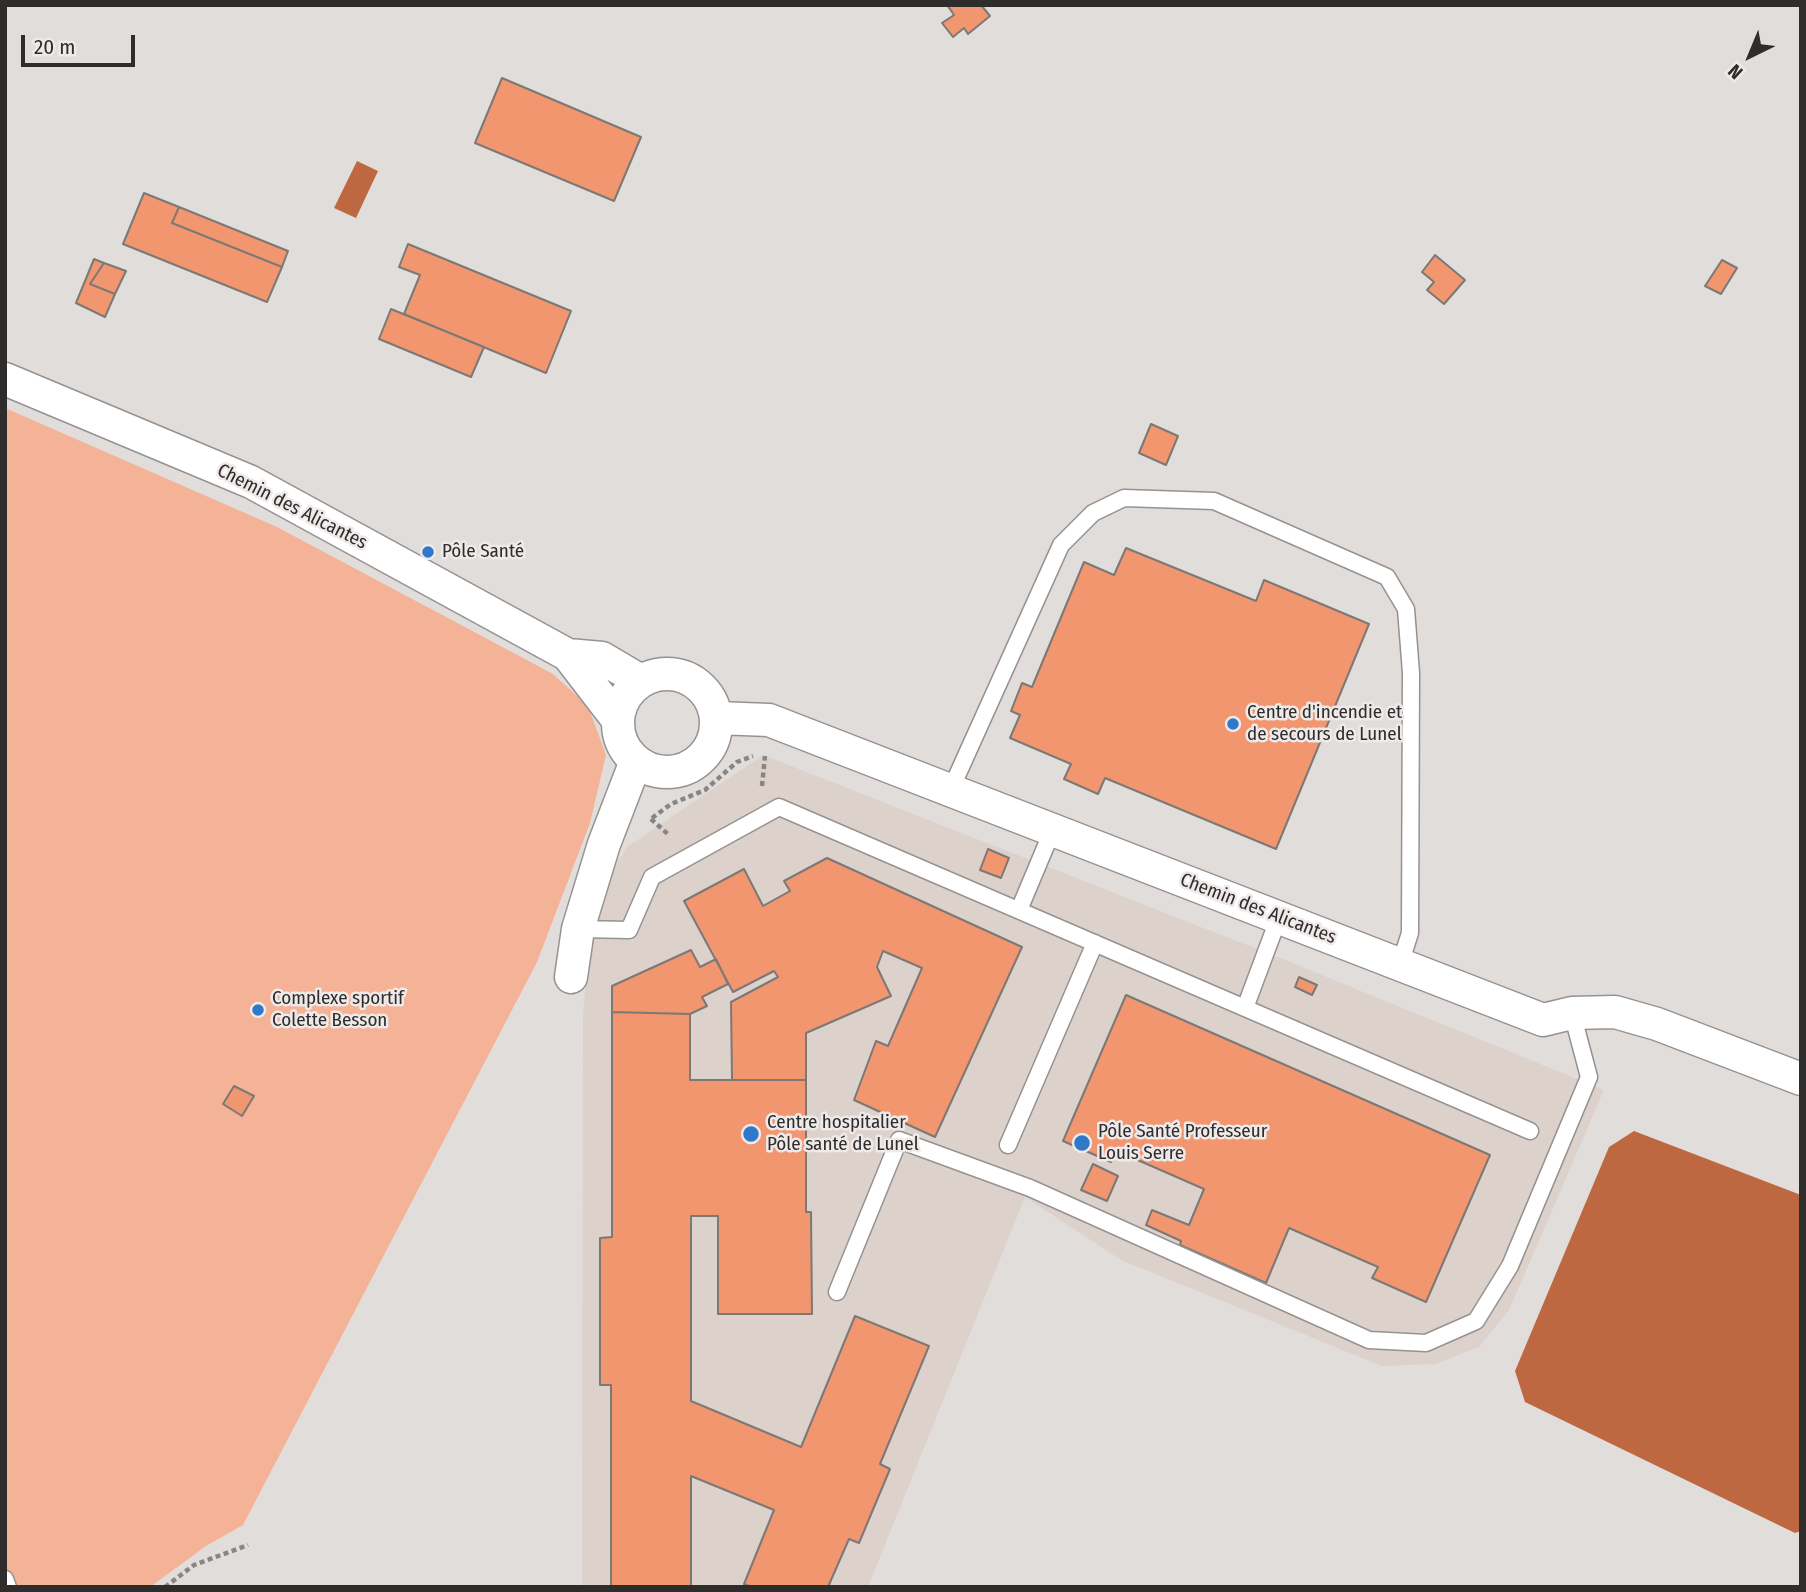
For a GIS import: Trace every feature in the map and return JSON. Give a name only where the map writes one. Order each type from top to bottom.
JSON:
[{"type":"street","name":"Chemin des Alicantes","points":[[5,379],[251,482],[568,656],[618,720]]},
{"type":"street","name":"Chemin des Alicantes","points":[[568,656],[603,658],[641,681]]},
{"type":"street","points":[[674,674],[689,679],[703,689],[712,702],[717,718],[712,743],[698,762],[683,770],[666,773],[650,769],[636,761],[619,736],[621,704],[641,681],[657,675],[674,674]]},
{"type":"street","name":"Chemin des Alicantes","points":[[717,718],[769,720],[1543,1020],[1572,1013],[1615,1012],[1657,1024],[1801,1079]]},
{"type":"street","points":[[571,977],[578,929],[604,844],[636,761]]},
{"type":"lane","points":[[951,789],[1061,545],[1093,513],[1124,498],[1214,501],[1387,577],[1406,609],[1411,673],[1410,933],[1400,964]]},
{"type":"lane","points":[[578,929],[629,930],[652,877],[779,807],[1530,1131]]},
{"type":"lane","points":[[1019,911],[1053,828]]},
{"type":"lane","points":[[1245,1008],[1279,917]]},
{"type":"lane","points":[[1008,1145],[1095,943]]},
{"type":"lane","points":[[837,1292],[899,1140],[1030,1188],[1368,1340],[1426,1343],[1476,1321],[1510,1266],[1589,1077],[1572,1013]]},
{"type":"lane","points":[[5,1579],[8,1587]]},
{"type":"path","points":[[759,818],[769,720]]},
{"type":"path","points":[[165,1587],[194,1565],[248,1545]]},
{"type":"shaded area","points":[[357,161],[378,171],[356,218],[334,208]]},
{"type":"shaded area","name":"Complexe sportif Colette Besson","points":[[5,408],[277,527],[553,674],[588,706],[606,755],[590,823],[537,962],[243,1525],[206,1546],[150,1587],[5,1587]]},
{"type":"shaded area","name":"Pôle Santé Professeur Louis Serre","points":[[763,755],[1280,958],[1604,1090],[1509,1310],[1479,1347],[1436,1364],[1382,1366],[1121,1260],[1025,1197],[868,1587],[582,1587],[583,1013],[594,900],[627,847]]},
{"type":"shaded area","points":[[1634,1131],[1801,1195],[1801,1531],[1795,1533],[1525,1402],[1515,1371],[1609,1147]]},
{"type":"building","points":[[947,5],[981,5],[990,16],[968,34],[964,28],[953,37],[942,23],[954,15]]},
{"type":"building","points":[[502,78],[641,137],[614,201],[475,143]]},
{"type":"building","points":[[144,193],[179,207],[172,223],[282,267],[267,302],[123,244]]},
{"type":"building","points":[[179,207],[288,251],[282,267],[172,223]]},
{"type":"building","points":[[408,244],[571,311],[546,373],[404,314],[420,275],[399,267]]},
{"type":"building","points":[[1435,255],[1465,280],[1444,304],[1427,290],[1434,282],[1422,272]]},
{"type":"building","points":[[94,259],[104,263],[90,284],[115,294],[105,317],[76,303]]},
{"type":"building","points":[[1722,260],[1737,268],[1721,294],[1705,286]]},
{"type":"building","points":[[104,263],[126,271],[115,294],[90,284]]},
{"type":"building","points":[[391,309],[484,347],[471,377],[379,339]]},
{"type":"building","points":[[1151,424],[1178,436],[1166,465],[1139,453]]},
{"type":"building","points":[[1126,548],[1256,601],[1264,580],[1369,624],[1276,849],[1105,778],[1098,794],[1064,779],[1071,764],[1010,738],[1020,715],[1011,711],[1022,683],[1032,687],[1084,562],[1114,575]]},
{"type":"building","points":[[988,849],[1009,858],[1001,878],[980,870]]},
{"type":"building","points":[[827,858],[1022,947],[935,1137],[854,1100],[876,1041],[888,1046],[922,968],[883,951],[877,967],[891,996],[806,1033],[806,1080],[732,1080],[731,1002],[778,977],[774,971],[733,992],[684,901],[744,869],[763,906],[790,891],[784,881]]},
{"type":"building","points":[[691,950],[700,967],[716,959],[728,984],[702,997],[707,1006],[690,1014],[612,1012],[612,986]]},
{"type":"building","points":[[1299,977],[1317,985],[1312,995],[1295,987]]},
{"type":"building","points":[[1126,995],[1490,1155],[1426,1302],[1372,1278],[1378,1267],[1289,1228],[1266,1283],[1180,1245],[1181,1241],[1146,1225],[1152,1210],[1189,1225],[1204,1189],[1117,1151],[1111,1162],[1063,1141]]},
{"type":"building","points":[[612,1012],[690,1014],[690,1080],[806,1080],[806,1212],[811,1212],[812,1314],[718,1314],[718,1216],[691,1216],[691,1401],[801,1447],[855,1316],[929,1346],[880,1464],[890,1469],[859,1543],[849,1539],[828,1587],[752,1587],[744,1584],[774,1510],[691,1476],[691,1587],[611,1587],[611,1385],[600,1385],[600,1238],[612,1237]]},
{"type":"building","points":[[234,1086],[254,1096],[242,1116],[223,1104]]},
{"type":"building","points":[[1093,1164],[1118,1176],[1107,1201],[1081,1190]]},
{"type":"place","name":"Pôle Santé","points":[[428,552]]},
{"type":"place","name":"Centre d'incendie et de secours de Lunel","points":[[1233,724]]},
{"type":"place","name":"Complexe sportif Colette Besson","points":[[258,1010]]},
{"type":"place","name":"Centre hospitalier Pôle santé de Lunel","points":[[751,1134]]},
{"type":"place","name":"Pôle Santé Professeur Louis Serre","points":[[1082,1143]]}]
